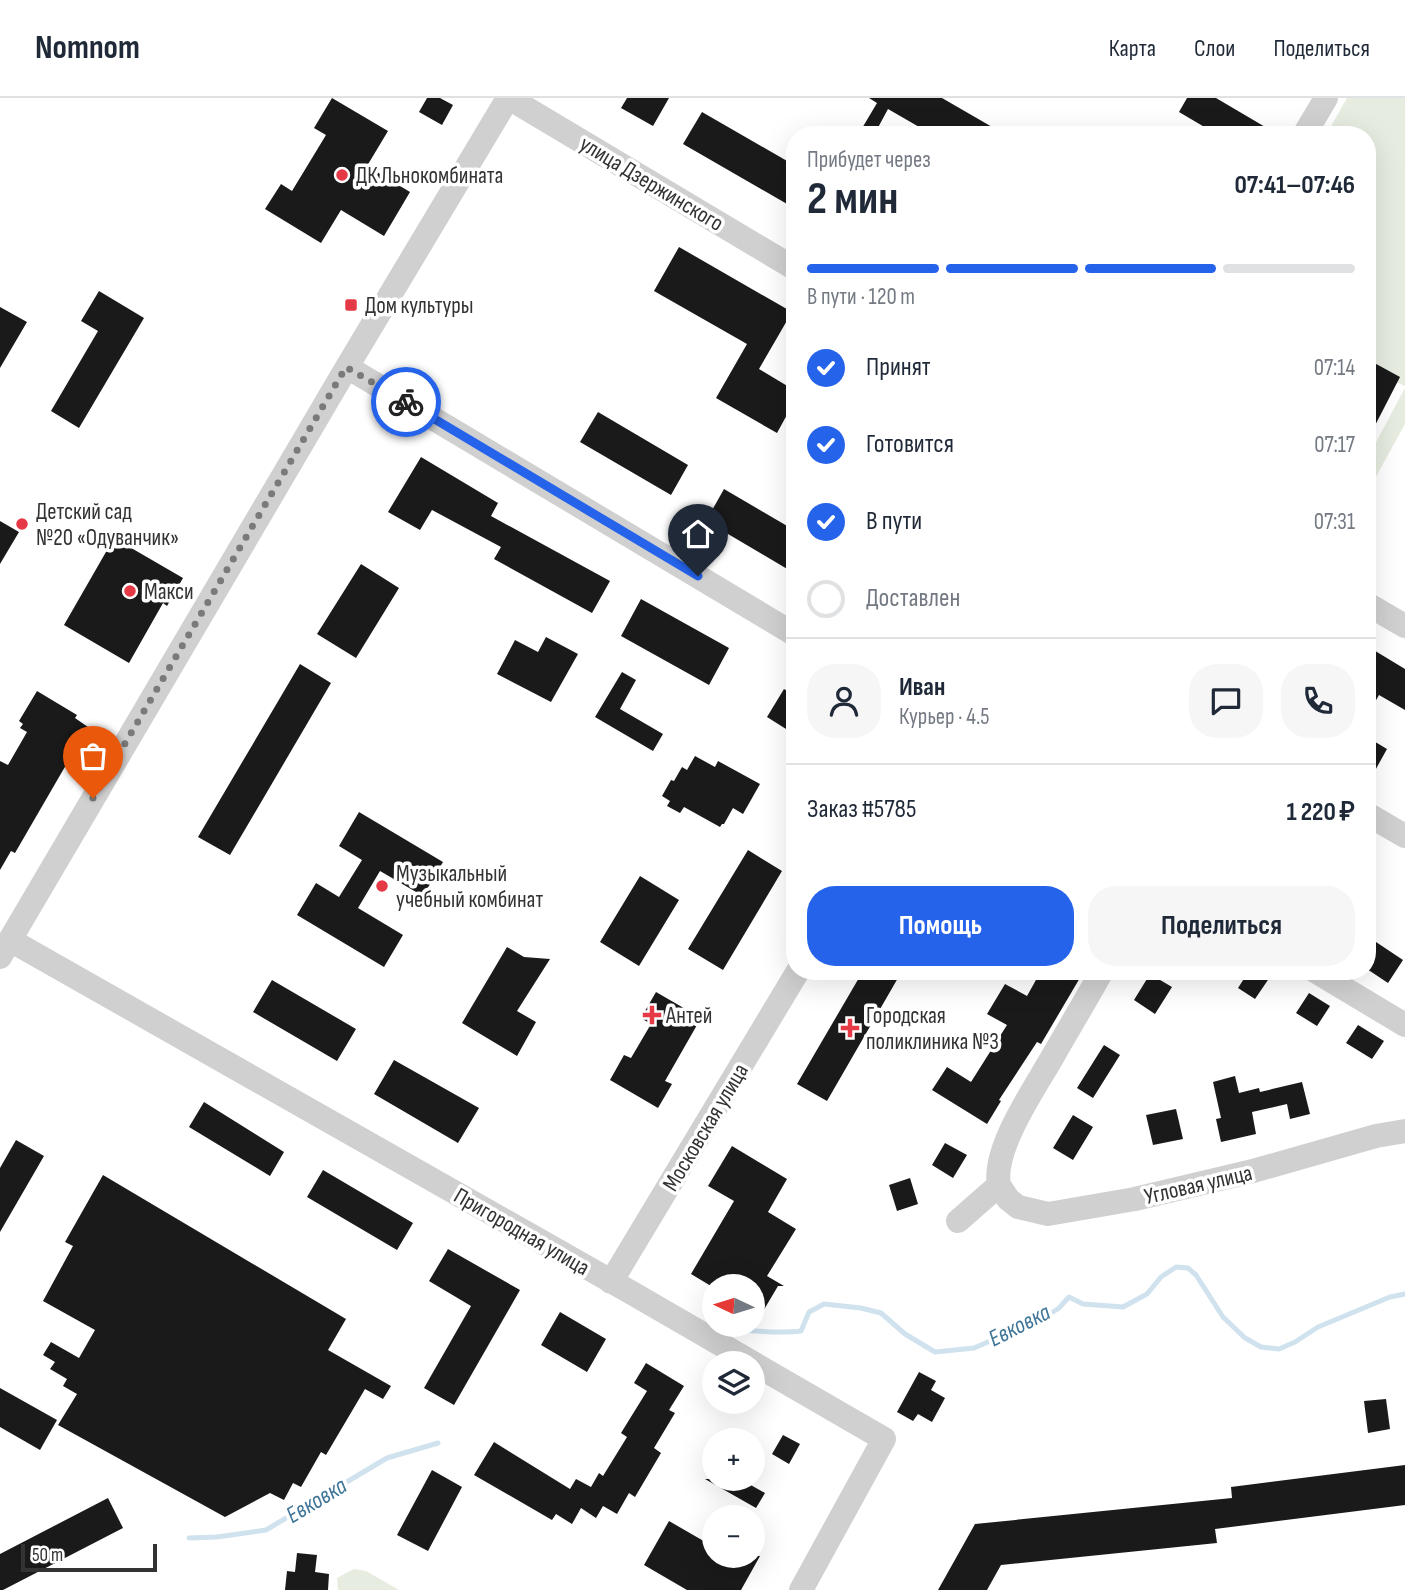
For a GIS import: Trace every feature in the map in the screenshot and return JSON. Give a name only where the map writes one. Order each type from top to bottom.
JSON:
[{"type":"street","name":"улица Дзержинского","points":[[508,98],[786,263]]},
{"type":"street","points":[[5,948],[346,367],[508,98]]},
{"type":"street","points":[[1309,126],[1326,98]]},
{"type":"street","points":[[346,367],[786,629]]},
{"type":"street","points":[[1376,609],[1405,626]]},
{"type":"street","points":[[1376,819],[1405,836]]},
{"type":"street","name":"Пригородная улица","points":[[5,948],[611,1282],[884,1439],[801,1590]]},
{"type":"street","name":"Московская улица","points":[[611,1282],[793,980]]},
{"type":"street","points":[[958,1220],[999,1185],[999,1166],[1009,1135],[1097,980]]},
{"type":"street","points":[[1330,980],[1405,1025]]},
{"type":"street","name":"Угловая улица","points":[[999,1185],[1018,1207],[1048,1214],[1148,1196],[1405,1130]]},
{"type":"shaded area","points":[[1347,98],[1405,98],[1405,386],[1376,373],[1376,126],[1331,126]]},
{"type":"shaded area","points":[[1405,388],[1405,424],[1376,477],[1376,442]]},
{"type":"shaded area","points":[[354,1569],[366,1571],[399,1590],[338,1590],[337,1578]]},
{"type":"building","name":"ДК Льнокомбината","points":[[332,98],[388,131],[367,166],[410,192],[384,236],[341,210],[321,243],[265,209],[281,184],[292,191],[326,135],[314,128]]},
{"type":"building","points":[[427,98],[440,98],[453,105],[442,125],[419,112]]},
{"type":"building","points":[[627,98],[669,98],[653,126],[621,108]]},
{"type":"building","points":[[869,98],[942,98],[990,126],[917,126],[888,109],[879,126],[863,126],[877,103]]},
{"type":"building","points":[[1187,98],[1216,98],[1264,126],[1203,126],[1179,112]]},
{"type":"building","points":[[702,112],[786,160],[786,203],[683,144]]},
{"type":"building","points":[[679,247],[786,309],[786,322],[759,369],[786,385],[786,417],[777,433],[716,398],[747,344],[654,291]]},
{"type":"building","points":[[99,291],[144,318],[79,428],[51,411],[98,331],[81,321]]},
{"type":"building","points":[[0,307],[27,322],[0,368]]},
{"type":"building","points":[[1376,364],[1400,377],[1376,424]]},
{"type":"building","points":[[598,412],[688,465],[671,495],[580,442]]},
{"type":"building","points":[[421,457],[498,503],[491,516],[610,581],[592,613],[494,559],[501,547],[432,510],[420,530],[388,512]]},
{"type":"building","points":[[724,489],[786,525],[786,568],[706,521]]},
{"type":"building","points":[[0,521],[19,532],[0,564]]},
{"type":"building","name":"Макси","points":[[114,538],[183,578],[167,606],[163,603],[129,663],[64,625]]},
{"type":"building","points":[[361,564],[399,588],[356,658],[317,634]]},
{"type":"building","points":[[641,599],[729,648],[709,685],[621,636]]},
{"type":"building","points":[[546,637],[578,654],[551,702],[497,674],[515,640],[538,652]]},
{"type":"building","points":[[1376,651],[1405,669],[1405,710],[1379,695],[1376,700]]},
{"type":"building","points":[[300,664],[331,683],[230,855],[198,837]]},
{"type":"building","points":[[622,672],[636,680],[620,709],[663,734],[653,751],[595,717]]},
{"type":"building","points":[[784,689],[786,690],[786,729],[767,717]]},
{"type":"building","points":[[37,691],[77,715],[75,718],[88,727],[15,853],[11,851],[0,870],[0,761],[8,765],[27,732],[20,728],[23,724],[19,721]]},
{"type":"building","points":[[1376,742],[1387,749],[1376,769]]},
{"type":"building","points":[[695,756],[715,767],[718,761],[760,784],[743,814],[733,808],[720,827],[684,807],[680,813],[667,806],[670,801],[662,796],[671,780],[674,781],[682,767],[687,770]]},
{"type":"building","points":[[359,812],[443,862],[423,896],[380,871],[358,908],[403,935],[384,967],[297,915],[316,883],[339,897],[362,860],[339,846]]},
{"type":"building","points":[[748,850],[782,871],[723,970],[688,949]]},
{"type":"building","points":[[640,876],[679,900],[639,966],[600,942]]},
{"type":"building","points":[[1376,942],[1403,960],[1388,983],[1376,975]]},
{"type":"building","points":[[507,947],[524,957],[550,959],[517,1011],[536,1022],[517,1056],[462,1023]]},
{"type":"building","points":[[272,980],[356,1029],[337,1061],[253,1012]]},
{"type":"building","name":"Городская поликлиника №3","points":[[858,980],[897,980],[827,1101],[797,1084]]},
{"type":"building","points":[[1036,980],[1079,980],[1041,1044],[1037,1042],[999,1100],[1001,1101],[987,1124],[932,1090],[947,1067],[971,1082],[1007,1025],[987,1014],[1005,984],[1027,996]]},
{"type":"building","points":[[1146,980],[1160,980],[1172,987],[1155,1014],[1134,1000]]},
{"type":"building","points":[[1243,980],[1268,980],[1255,999],[1238,988]]},
{"type":"building","points":[[656,992],[701,1018],[665,1081],[672,1084],[658,1108],[610,1080],[624,1055],[631,1058],[651,1024],[641,1018]]},
{"type":"building","points":[[1309,993],[1330,1006],[1317,1026],[1296,1013]]},
{"type":"building","points":[[1358,1025],[1384,1041],[1372,1059],[1346,1043]]},
{"type":"building","points":[[1104,1045],[1120,1055],[1093,1098],[1077,1088]]},
{"type":"building","points":[[394,1060],[479,1108],[458,1143],[374,1094]]},
{"type":"building","points":[[1235,1076],[1239,1093],[1259,1088],[1260,1092],[1302,1082],[1310,1114],[1290,1119],[1287,1104],[1252,1112],[1256,1134],[1221,1142],[1216,1119],[1221,1118],[1213,1082]]},
{"type":"building","points":[[204,1102],[284,1152],[270,1176],[189,1127]]},
{"type":"building","points":[[1176,1109],[1183,1139],[1153,1145],[1146,1115]]},
{"type":"building","points":[[1073,1115],[1093,1127],[1073,1160],[1053,1148]]},
{"type":"building","points":[[16,1140],[44,1156],[0,1232],[0,1168]]},
{"type":"building","points":[[945,1143],[967,1155],[953,1178],[932,1165]]},
{"type":"building","points":[[732,1146],[787,1179],[768,1212],[796,1229],[767,1276],[784,1286],[778,1286],[765,1308],[765,1274],[702,1274],[702,1281],[691,1274],[734,1201],[708,1186]]},
{"type":"building","points":[[323,1170],[413,1223],[397,1250],[307,1197]]},
{"type":"building","points":[[103,1175],[346,1319],[328,1350],[391,1386],[383,1399],[365,1389],[326,1455],[321,1452],[301,1487],[293,1483],[284,1500],[270,1493],[225,1517],[58,1425],[77,1394],[63,1386],[67,1379],[50,1369],[55,1362],[43,1355],[51,1342],[79,1358],[95,1330],[43,1301],[73,1246],[65,1242]]},
{"type":"building","points":[[910,1178],[918,1204],[897,1211],[889,1185]]},
{"type":"building","points":[[448,1249],[520,1290],[454,1405],[424,1388],[471,1306],[429,1281]]},
{"type":"building","points":[[560,1312],[606,1339],[587,1372],[541,1345]]},
{"type":"building","points":[[646,1363],[684,1386],[669,1410],[675,1413],[654,1448],[661,1453],[635,1497],[629,1493],[617,1514],[603,1506],[596,1518],[581,1508],[572,1524],[556,1514],[552,1520],[474,1475],[494,1442],[570,1489],[576,1479],[591,1487],[599,1473],[603,1476],[627,1437],[621,1433],[647,1391],[634,1383]]},
{"type":"building","points":[[919,1372],[936,1381],[931,1390],[945,1398],[932,1422],[918,1414],[913,1421],[897,1412]]},
{"type":"building","points":[[0,1388],[57,1420],[40,1450],[0,1427]]},
{"type":"building","points":[[1386,1399],[1390,1429],[1368,1433],[1364,1401]]},
{"type":"building","points":[[783,1435],[800,1444],[789,1464],[772,1454]]},
{"type":"building","points":[[1405,1465],[1405,1505],[1215,1529],[1217,1543],[1001,1565],[987,1590],[938,1590],[975,1524],[1232,1498],[1231,1487]]},
{"type":"building","points":[[432,1470],[462,1487],[428,1551],[397,1535]]},
{"type":"building","points":[[726,1491],[765,1493],[758,1505],[751,1505]]},
{"type":"building","points":[[108,1498],[123,1528],[0,1590],[0,1554]]},
{"type":"building","points":[[669,1521],[702,1540],[702,1568],[753,1568],[741,1590],[687,1590],[644,1565]]},
{"type":"building","points":[[297,1553],[317,1555],[315,1572],[329,1574],[328,1590],[285,1590],[287,1571],[295,1572]]},
{"type":"waterway","name":"Евковка","points":[[765,1332],[801,1331],[809,1312],[824,1304],[881,1313],[905,1334],[935,1352],[974,1348],[1027,1322],[1042,1319],[1059,1308],[1069,1297],[1083,1304],[1123,1307],[1147,1294],[1161,1277],[1176,1267],[1188,1268],[1196,1275],[1223,1317],[1245,1338],[1261,1347],[1279,1349],[1318,1327],[1390,1297],[1405,1294]]},
{"type":"waterway","name":"Евковка","points":[[189,1538],[266,1530],[387,1458],[438,1443]]},
{"type":"way so far","points":[[93,798],[346,367],[406,402]]},
{"type":"place","name":"ДК Льнокомбината","points":[[342,175]]},
{"type":"place","name":"Дом культуры","points":[[351,305]]},
{"type":"place","name":"Детский сад №20 «Одуванчик»","points":[[22,524]]},
{"type":"place","name":"Макси","points":[[130,591]]},
{"type":"place","name":"Музыкальный учебный комбинат","points":[[382,886]]},
{"type":"place","name":"Антей","points":[[652,1015]]},
{"type":"place","name":"Городская поликлиника №3","points":[[850,1028]]},
{"type":"route","points":[[406,402],[698,576]]}]
